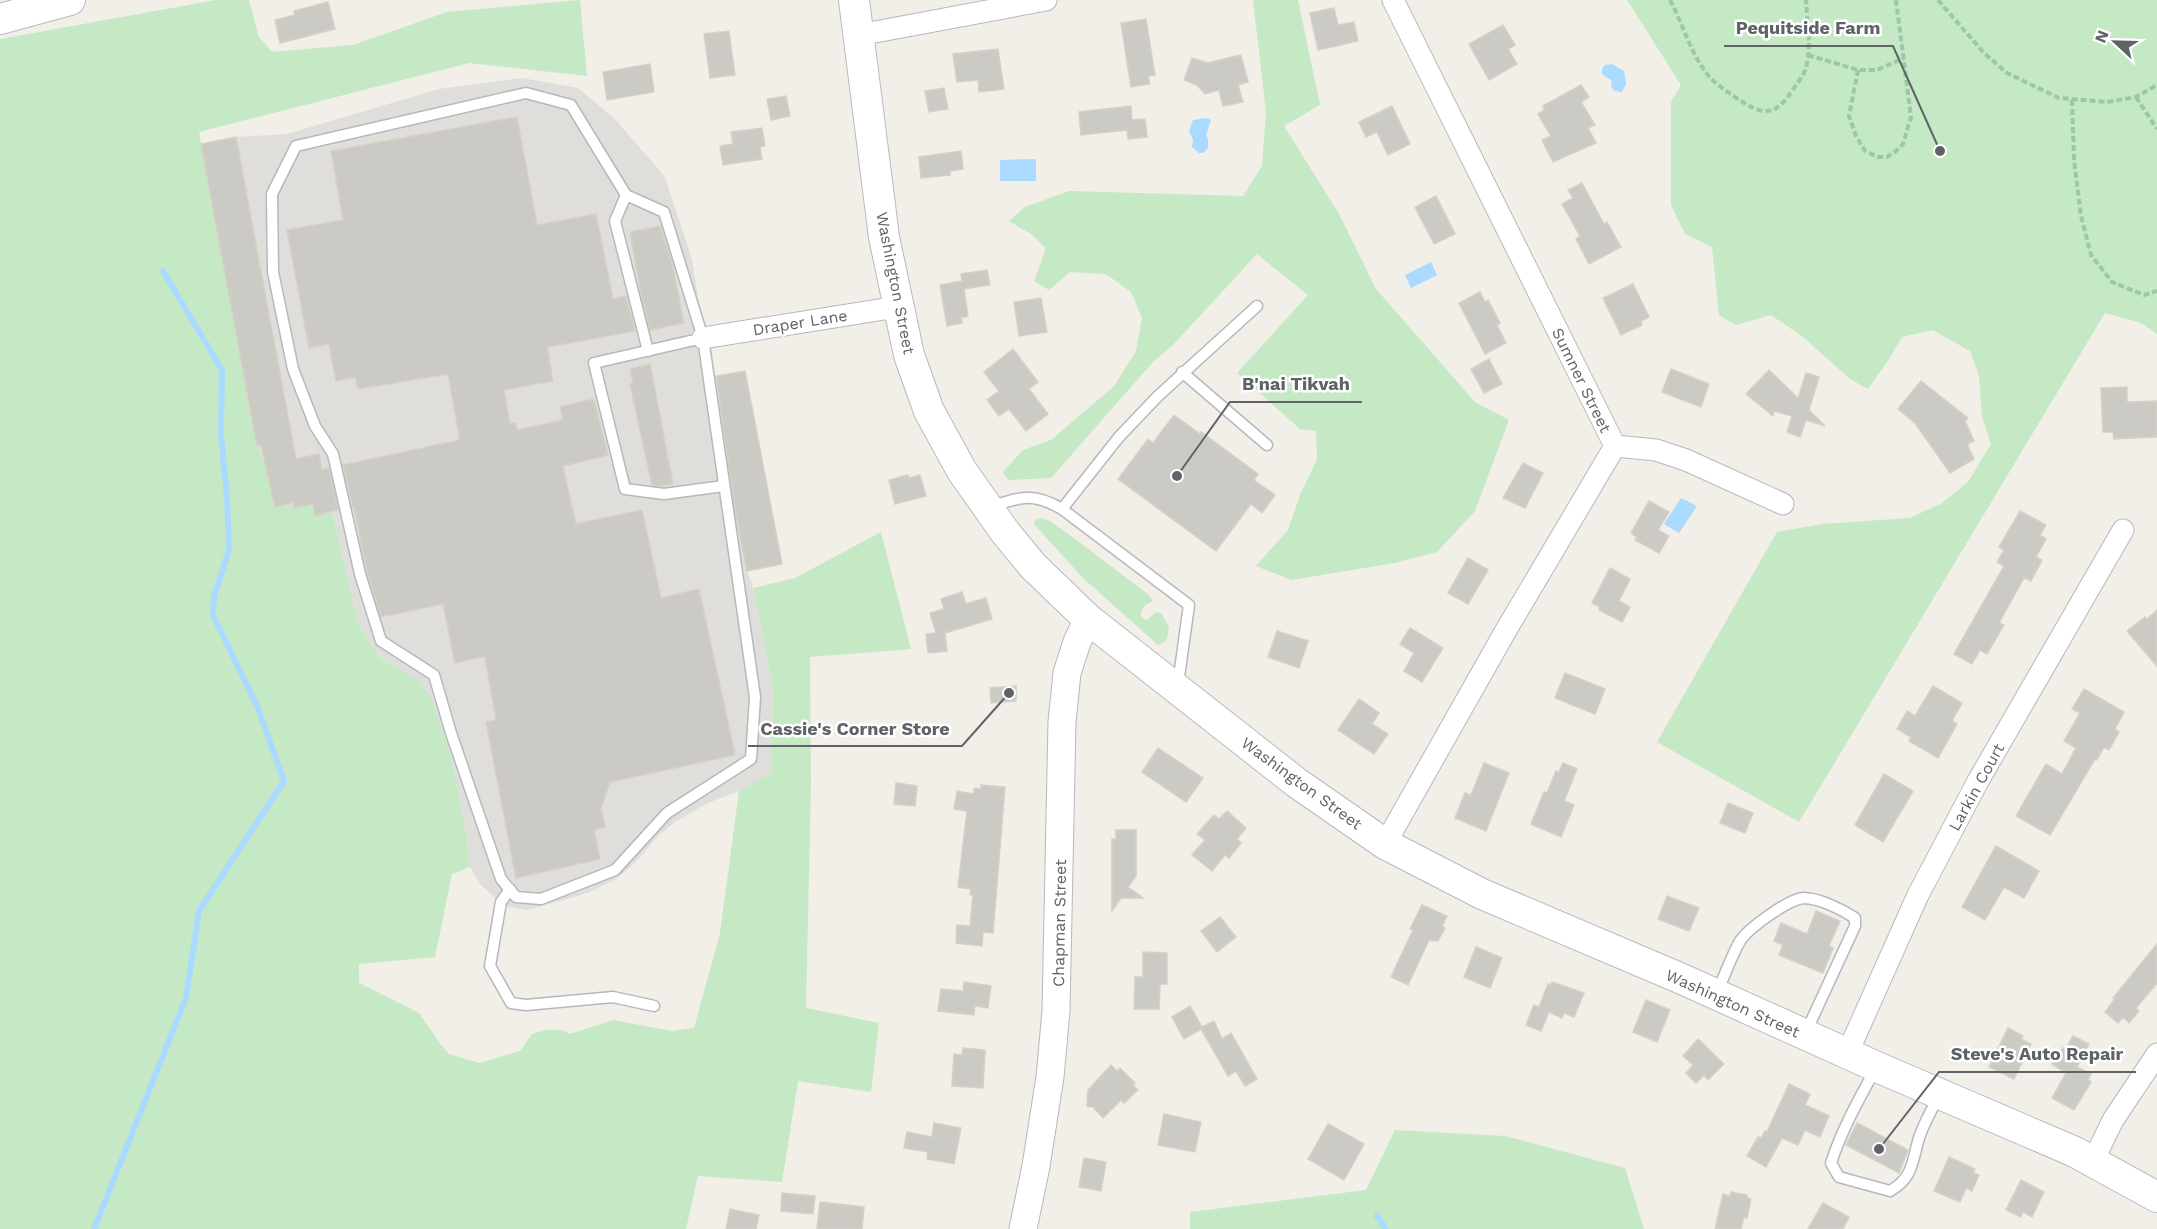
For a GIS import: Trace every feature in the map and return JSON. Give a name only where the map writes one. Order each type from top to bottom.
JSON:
[{"type":"main road","points":[[0,20],[69,0]]},
{"type":"main road","name":"Washington Street","points":[[854,0],[884,237],[909,355],[929,411],[962,471],[988,508],[1033,566],[1088,619],[1297,783],[1385,844],[1482,894],[2093,1161],[2157,1197]]},
{"type":"street","points":[[859,35],[1046,0]]},
{"type":"street","name":"Sumner Street","points":[[1385,844],[1615,446],[1393,0]]},
{"type":"street","name":"Draper Lane","points":[[704,338],[897,307]]},
{"type":"street","points":[[1615,446],[1656,450],[1686,460],[1784,504]]},
{"type":"street","name":"Larkin Court","points":[[1847,1054],[1918,895],[1972,791],[2123,530]]},
{"type":"street","name":"Chapman Street","points":[[1023,1229],[1050,1077],[1056,1011],[1062,722],[1066,683],[1077,642],[1088,619]]},
{"type":"street","points":[[2093,1161],[2113,1120],[2157,1054]]},
{"type":"lane","points":[[526,93],[571,105],[626,195],[664,212],[704,338],[755,698],[751,759],[666,813],[615,870],[541,898],[516,897],[501,879],[451,733],[434,675],[381,641],[360,574],[333,454],[315,426],[292,369],[273,272],[272,194],[296,146],[526,93]]},
{"type":"lane","points":[[626,195],[615,221],[648,351]]},
{"type":"lane","points":[[1062,508],[1119,437],[1182,372],[1257,306]]},
{"type":"lane","points":[[704,338],[594,363],[625,489],[664,494],[724,486]]},
{"type":"lane","points":[[1182,372],[1267,445]]},
{"type":"lane","points":[[988,508],[1011,500],[1045,499],[1062,508],[1189,605],[1177,689]]},
{"type":"lane","points":[[510,889],[501,902],[490,966],[512,1004],[526,1005],[613,997],[654,1006]]},
{"type":"lane","points":[[1715,994],[1741,940],[1759,921],[1786,905],[1804,898],[1839,907],[1855,918],[1855,926],[1804,1035]]},
{"type":"lane","points":[[1876,1067],[1845,1124],[1837,1144],[1831,1163],[1839,1177],[1890,1191],[1900,1185],[1912,1167],[1919,1137],[1940,1095]]},
{"type":"path","points":[[1670,0],[1682,21],[1699,62],[1708,75],[1750,107],[1762,111],[1772,110],[1784,103],[1805,70],[1808,55],[1806,0]]},
{"type":"path","points":[[1858,70],[1849,116],[1856,136],[1865,151],[1878,157],[1887,157],[1903,144],[1911,117],[1896,0]]},
{"type":"path","points":[[1938,0],[1984,53],[2007,73],[2060,98],[2107,102],[2136,97],[2157,85]]},
{"type":"path","points":[[1808,55],[1858,70],[1877,70],[1904,58]]},
{"type":"path","points":[[2136,97],[2157,129]]},
{"type":"path","points":[[2072,100],[2074,160],[2080,216],[2091,255],[2112,282],[2144,295],[2157,291]]},
{"type":"shaded area","points":[[522,78],[578,88],[615,119],[665,177],[692,259],[710,377],[747,571],[752,583],[773,687],[771,773],[739,791],[708,803],[675,822],[616,879],[588,893],[528,910],[508,907],[496,899],[480,884],[470,867],[466,832],[450,753],[431,698],[419,680],[379,657],[358,623],[332,512],[315,516],[312,504],[294,508],[275,507],[266,468],[257,446],[201,144],[236,137],[287,134],[439,89]]},
{"type":"green space","points":[[216,0],[249,0],[259,37],[272,52],[353,45],[447,12],[580,0],[587,76],[469,63],[199,132],[257,446],[266,468],[275,506],[288,503],[294,508],[313,504],[315,516],[332,512],[358,623],[379,657],[419,680],[431,698],[450,753],[466,832],[470,867],[452,874],[435,957],[359,964],[359,983],[419,1013],[449,1054],[479,1063],[520,1051],[532,1034],[547,1030],[561,1030],[570,1034],[613,1020],[672,1031],[694,1028],[720,933],[739,791],[771,773],[773,687],[753,588],[795,578],[881,532],[911,649],[810,657],[811,783],[806,1008],[879,1023],[871,1092],[798,1081],[782,1182],[698,1176],[686,1229],[0,1229],[0,39]]},
{"type":"green space","points":[[1253,0],[1298,0],[1320,105],[1284,126],[1339,214],[1376,289],[1475,402],[1509,420],[1475,511],[1437,552],[1395,563],[1291,580],[1256,566],[1288,530],[1300,495],[1317,459],[1316,431],[1300,429],[1237,373],[1308,295],[1257,254],[1173,345],[1153,362],[1051,478],[1008,480],[1003,472],[1023,450],[1051,440],[1114,386],[1136,351],[1142,318],[1131,292],[1106,274],[1070,272],[1049,290],[1034,281],[1046,248],[1031,234],[1009,221],[1025,207],[1069,191],[1243,196],[1262,166],[1266,112]]},
{"type":"green space","points":[[1627,0],[2157,0],[2157,334],[2141,323],[2105,313],[1799,822],[1657,742],[1777,532],[1822,524],[1910,518],[1942,503],[1968,482],[1991,444],[1982,417],[1979,376],[1970,351],[1933,330],[1902,337],[1868,389],[1850,379],[1803,337],[1771,315],[1736,325],[1719,315],[1712,247],[1685,234],[1671,205],[1671,102],[1681,85]]},
{"type":"green space","points":[[1040,518],[1050,521],[1067,533],[1149,595],[1153,601],[1141,611],[1141,617],[1147,620],[1156,612],[1161,613],[1169,627],[1167,640],[1158,645],[1083,578],[1034,524],[1035,520]]},
{"type":"green space","points":[[1395,1130],[1505,1136],[1625,1168],[1644,1229],[1190,1229],[1190,1212],[1366,1190]]},
{"type":"water","points":[[1612,64],[1624,71],[1626,84],[1622,92],[1615,91],[1611,87],[1612,81],[1602,74],[1605,65]]},
{"type":"water","points":[[1206,118],[1211,120],[1206,135],[1208,148],[1203,153],[1199,153],[1192,147],[1193,140],[1189,131],[1193,120]]},
{"type":"water","points":[[1036,159],[1036,181],[1000,181],[1000,160]]},
{"type":"water","points":[[1431,262],[1437,275],[1411,288],[1405,275]]},
{"type":"water","points":[[1681,498],[1697,506],[1679,533],[1664,524]]},
{"type":"building","points":[[328,2],[335,29],[280,43],[275,20],[295,15],[294,11]]},
{"type":"building","points":[[1334,8],[1338,25],[1354,22],[1358,41],[1318,50],[1310,13]]},
{"type":"building","points":[[1146,19],[1155,75],[1148,76],[1150,84],[1131,87],[1121,23]]},
{"type":"building","points":[[1503,25],[1515,45],[1508,49],[1517,64],[1489,80],[1469,44]]},
{"type":"building","points":[[729,31],[735,75],[710,78],[704,34]]},
{"type":"building","points":[[998,49],[1004,89],[979,92],[978,80],[957,82],[953,54]]},
{"type":"building","points":[[1241,55],[1248,82],[1238,85],[1243,102],[1223,106],[1219,90],[1205,94],[1197,85],[1184,80],[1192,58],[1208,63]]},
{"type":"building","points":[[650,64],[654,92],[607,100],[603,72]]},
{"type":"building","points":[[1581,85],[1589,97],[1581,102],[1595,125],[1588,128],[1596,143],[1553,162],[1542,140],[1551,136],[1538,114],[1544,110],[1543,106]]},
{"type":"building","points":[[944,88],[948,109],[929,112],[925,91]]},
{"type":"building","points":[[786,96],[790,116],[771,120],[767,99]]},
{"type":"building","points":[[1131,106],[1132,120],[1145,119],[1147,137],[1128,139],[1127,130],[1081,135],[1079,112]]},
{"type":"building","points":[[1392,106],[1410,144],[1388,155],[1377,132],[1366,137],[1359,122]]},
{"type":"building","points":[[517,117],[537,225],[596,214],[613,299],[626,296],[635,331],[547,347],[553,381],[504,390],[510,424],[516,423],[517,430],[563,420],[560,407],[594,399],[608,455],[563,466],[576,524],[642,510],[661,598],[699,589],[735,755],[610,782],[601,808],[605,827],[594,830],[600,859],[516,878],[486,722],[496,720],[485,656],[455,663],[443,604],[381,617],[367,572],[343,465],[460,440],[448,374],[358,389],[355,377],[336,381],[329,344],[309,348],[287,230],[343,220],[331,151]]},
{"type":"building","points":[[762,128],[765,146],[760,147],[762,159],[723,165],[720,146],[733,144],[731,132]]},
{"type":"building","points":[[236,137],[296,459],[319,454],[322,470],[329,468],[338,510],[315,516],[313,504],[294,508],[293,502],[275,507],[261,445],[257,446],[201,144]]},
{"type":"building","points":[[961,151],[963,169],[950,171],[950,175],[921,178],[919,157]]},
{"type":"building","points":[[1582,183],[1604,224],[1607,222],[1621,247],[1589,264],[1576,239],[1580,236],[1562,204],[1573,198],[1568,190]]},
{"type":"building","points":[[1436,196],[1455,234],[1434,244],[1415,207]]},
{"type":"building","points":[[660,226],[672,263],[684,323],[650,330],[630,232]]},
{"type":"building","points":[[987,270],[990,285],[964,289],[968,316],[961,318],[962,323],[947,326],[940,285],[962,281],[961,274]]},
{"type":"building","points":[[1633,284],[1649,317],[1641,321],[1642,325],[1621,335],[1603,298]]},
{"type":"building","points":[[1480,292],[1485,302],[1488,300],[1500,323],[1497,325],[1506,343],[1485,354],[1459,303]]},
{"type":"building","points":[[1041,298],[1047,332],[1019,336],[1014,302]]},
{"type":"building","points":[[1013,349],[1038,382],[1029,389],[1048,414],[1026,431],[1009,409],[999,416],[987,400],[999,391],[984,372]]},
{"type":"building","points":[[1489,359],[1502,384],[1484,393],[1471,369]]},
{"type":"building","points":[[650,364],[673,484],[662,486],[652,485],[630,384],[633,383],[630,369]]},
{"type":"building","points":[[1671,369],[1709,384],[1701,407],[1662,392]]},
{"type":"building","points":[[1769,370],[1798,398],[1806,373],[1819,377],[1809,410],[1825,426],[1806,420],[1800,437],[1787,432],[1792,416],[1774,411],[1773,416],[1746,394]]},
{"type":"building","points":[[745,371],[782,564],[747,571],[735,510],[716,376]]},
{"type":"building","points":[[1921,381],[1968,418],[1965,421],[1974,441],[1967,444],[1974,459],[1950,473],[1915,423],[1898,409]]},
{"type":"building","points":[[2127,387],[2127,402],[2157,401],[2157,437],[2114,439],[2113,432],[2103,432],[2101,388]]},
{"type":"building","points":[[1174,415],[1258,474],[1254,480],[1275,495],[1262,513],[1251,504],[1216,551],[1118,479],[1148,439],[1153,443]]},
{"type":"building","points":[[1523,463],[1543,473],[1525,508],[1503,498]]},
{"type":"building","points":[[908,475],[909,478],[920,475],[926,496],[895,504],[889,480]]},
{"type":"building","points":[[1649,501],[1669,512],[1658,530],[1669,536],[1659,553],[1635,540],[1637,537],[1631,533]]},
{"type":"building","points":[[2020,511],[2046,525],[2040,535],[2046,539],[2036,557],[2042,560],[2031,581],[2024,578],[1999,623],[2004,625],[1987,654],[1980,650],[1972,664],[1954,654],[2004,566],[1997,562],[2004,550],[1999,547]]},
{"type":"building","points":[[1468,558],[1488,570],[1468,604],[1448,593]]},
{"type":"building","points":[[1610,568],[1630,579],[1619,601],[1630,607],[1622,622],[1599,610],[1600,607],[1592,603]]},
{"type":"building","points":[[962,592],[966,604],[986,598],[992,619],[945,633],[947,651],[928,653],[926,634],[936,633],[930,613],[944,609],[941,599]]},
{"type":"building","points":[[2157,610],[2157,666],[2127,631]]},
{"type":"building","points":[[1410,628],[1443,648],[1422,682],[1404,671],[1414,653],[1400,644]]},
{"type":"building","points":[[1277,631],[1308,641],[1299,668],[1268,657]]},
{"type":"building","points":[[1565,673],[1605,689],[1595,714],[1555,698]]},
{"type":"building","points":[[1016,686],[1016,701],[991,703],[990,688]]},
{"type":"building","points":[[1933,686],[1962,703],[1952,721],[1957,724],[1938,758],[1909,741],[1911,737],[1897,729],[1907,711],[1915,716]]},
{"type":"building","points":[[2084,689],[2124,712],[2115,729],[2119,732],[2109,750],[2104,747],[2097,760],[2095,759],[2050,835],[2016,816],[2046,764],[2062,774],[2076,748],[2064,741],[2080,713],[2072,709]]},
{"type":"building","points":[[1359,699],[1379,713],[1372,724],[1388,734],[1374,754],[1338,730]]},
{"type":"building","points":[[1158,748],[1203,778],[1186,802],[1142,772]]},
{"type":"building","points":[[1484,763],[1509,773],[1486,831],[1455,818],[1465,793],[1471,795]]},
{"type":"building","points":[[1563,763],[1577,769],[1564,801],[1574,805],[1561,837],[1531,824],[1544,792],[1547,793],[1556,771],[1559,772]]},
{"type":"building","points":[[1884,774],[1913,791],[1883,842],[1855,825]]},
{"type":"building","points":[[896,783],[917,786],[915,806],[894,804]]},
{"type":"building","points":[[981,785],[1005,787],[993,933],[983,932],[982,946],[956,943],[957,925],[970,926],[973,895],[970,895],[971,889],[958,887],[967,811],[954,809],[957,791],[974,794],[974,788],[981,789]]},
{"type":"building","points":[[1728,803],[1753,813],[1745,833],[1720,823]]},
{"type":"building","points":[[1227,811],[1246,828],[1237,839],[1241,843],[1229,858],[1225,855],[1212,871],[1192,855],[1205,840],[1197,834],[1214,815],[1219,819]]},
{"type":"building","points":[[1116,830],[1136,830],[1136,876],[1128,887],[1143,898],[1121,898],[1112,911],[1112,839],[1116,839]]},
{"type":"building","points":[[1996,846],[2039,871],[2024,898],[2004,887],[1985,920],[1962,907]]},
{"type":"building","points":[[1667,896],[1699,908],[1689,931],[1658,919]]},
{"type":"building","points":[[1422,905],[1447,916],[1442,926],[1445,928],[1438,941],[1429,940],[1408,985],[1391,977]]},
{"type":"building","points":[[1816,911],[1840,921],[1829,946],[1833,948],[1823,973],[1779,955],[1783,945],[1774,941],[1781,923],[1807,934]]},
{"type":"building","points":[[1220,917],[1236,937],[1217,952],[1201,931]]},
{"type":"building","points":[[2157,944],[2157,983],[2136,1008],[2139,1011],[2129,1023],[2123,1017],[2118,1023],[2105,1012],[2115,999],[2113,998]]},
{"type":"building","points":[[1476,947],[1502,958],[1490,988],[1464,977]]},
{"type":"building","points":[[1143,952],[1167,953],[1167,984],[1160,984],[1159,1009],[1134,1009],[1135,977],[1143,977]]},
{"type":"building","points":[[964,982],[991,986],[988,1008],[975,1006],[974,1015],[938,1011],[941,989],[963,991]]},
{"type":"building","points":[[1552,982],[1584,993],[1574,1017],[1564,1013],[1562,1018],[1549,1012],[1541,1031],[1526,1025],[1534,1005],[1539,1007],[1548,984],[1551,985]]},
{"type":"building","points":[[1646,1000],[1670,1010],[1657,1042],[1633,1032]]},
{"type":"building","points":[[1190,1006],[1202,1027],[1214,1021],[1222,1039],[1231,1033],[1257,1079],[1245,1086],[1236,1071],[1228,1076],[1201,1029],[1184,1039],[1172,1017]]},
{"type":"building","points":[[2008,1028],[2023,1036],[2021,1039],[2031,1044],[2014,1079],[1989,1067]]},
{"type":"building","points":[[2073,1036],[2089,1044],[2077,1067],[2091,1074],[2088,1080],[2091,1082],[2074,1110],[2052,1098],[2066,1073],[2052,1064],[2063,1048],[2065,1050]]},
{"type":"building","points":[[1698,1039],[1724,1064],[1708,1080],[1704,1075],[1696,1083],[1686,1073],[1693,1065],[1683,1056]]},
{"type":"building","points":[[963,1048],[985,1050],[983,1088],[952,1086],[954,1054],[962,1055]]},
{"type":"building","points":[[1111,1065],[1117,1071],[1120,1068],[1135,1083],[1133,1085],[1138,1090],[1124,1103],[1121,1100],[1103,1118],[1093,1107],[1087,1106],[1088,1090]]},
{"type":"building","points":[[1789,1084],[1810,1094],[1805,1105],[1829,1116],[1820,1137],[1805,1130],[1798,1145],[1782,1138],[1766,1167],[1747,1156],[1758,1137],[1761,1138],[1765,1131],[1767,1132]]},
{"type":"building","points":[[1164,1114],[1201,1122],[1195,1152],[1158,1145]]},
{"type":"building","points":[[934,1123],[961,1128],[954,1164],[927,1159],[928,1152],[904,1148],[907,1132],[932,1137]]},
{"type":"building","points":[[1857,1123],[1908,1150],[1899,1173],[1846,1145]]},
{"type":"building","points":[[1328,1124],[1364,1144],[1344,1180],[1308,1159]]},
{"type":"building","points":[[1949,1157],[1975,1169],[1973,1173],[1979,1175],[1972,1191],[1966,1188],[1960,1202],[1934,1191]]},
{"type":"building","points":[[1084,1158],[1106,1162],[1101,1191],[1079,1187]]},
{"type":"building","points":[[2021,1180],[2044,1192],[2032,1217],[2023,1212],[2021,1217],[2006,1210]]},
{"type":"building","points":[[1731,1192],[1747,1195],[1747,1198],[1751,1199],[1747,1218],[1744,1217],[1741,1229],[1715,1229],[1723,1194],[1730,1196]]},
{"type":"building","points":[[782,1193],[815,1196],[813,1214],[781,1211]]},
{"type":"building","points":[[820,1202],[864,1207],[862,1229],[817,1229]]},
{"type":"building","points":[[1823,1203],[1849,1217],[1843,1229],[1808,1229]]},
{"type":"building","points":[[730,1209],[759,1215],[756,1229],[726,1229]]},
{"type":"waterway","points":[[94,1229],[186,998],[199,911],[284,781],[258,708],[213,615],[214,596],[229,550],[221,435],[222,370],[163,271]]},
{"type":"waterway","points":[[1377,1216],[1386,1229]]},
{"type":"place","name":"Pequitside Farm","points":[[1940,151]]},
{"type":"place","name":"B'nai Tikvah","points":[[1177,476]]},
{"type":"place","name":"Cassie's Corner Store","points":[[1009,693]]},
{"type":"place","name":"Steve's Auto Repair","points":[[1879,1149]]}]
